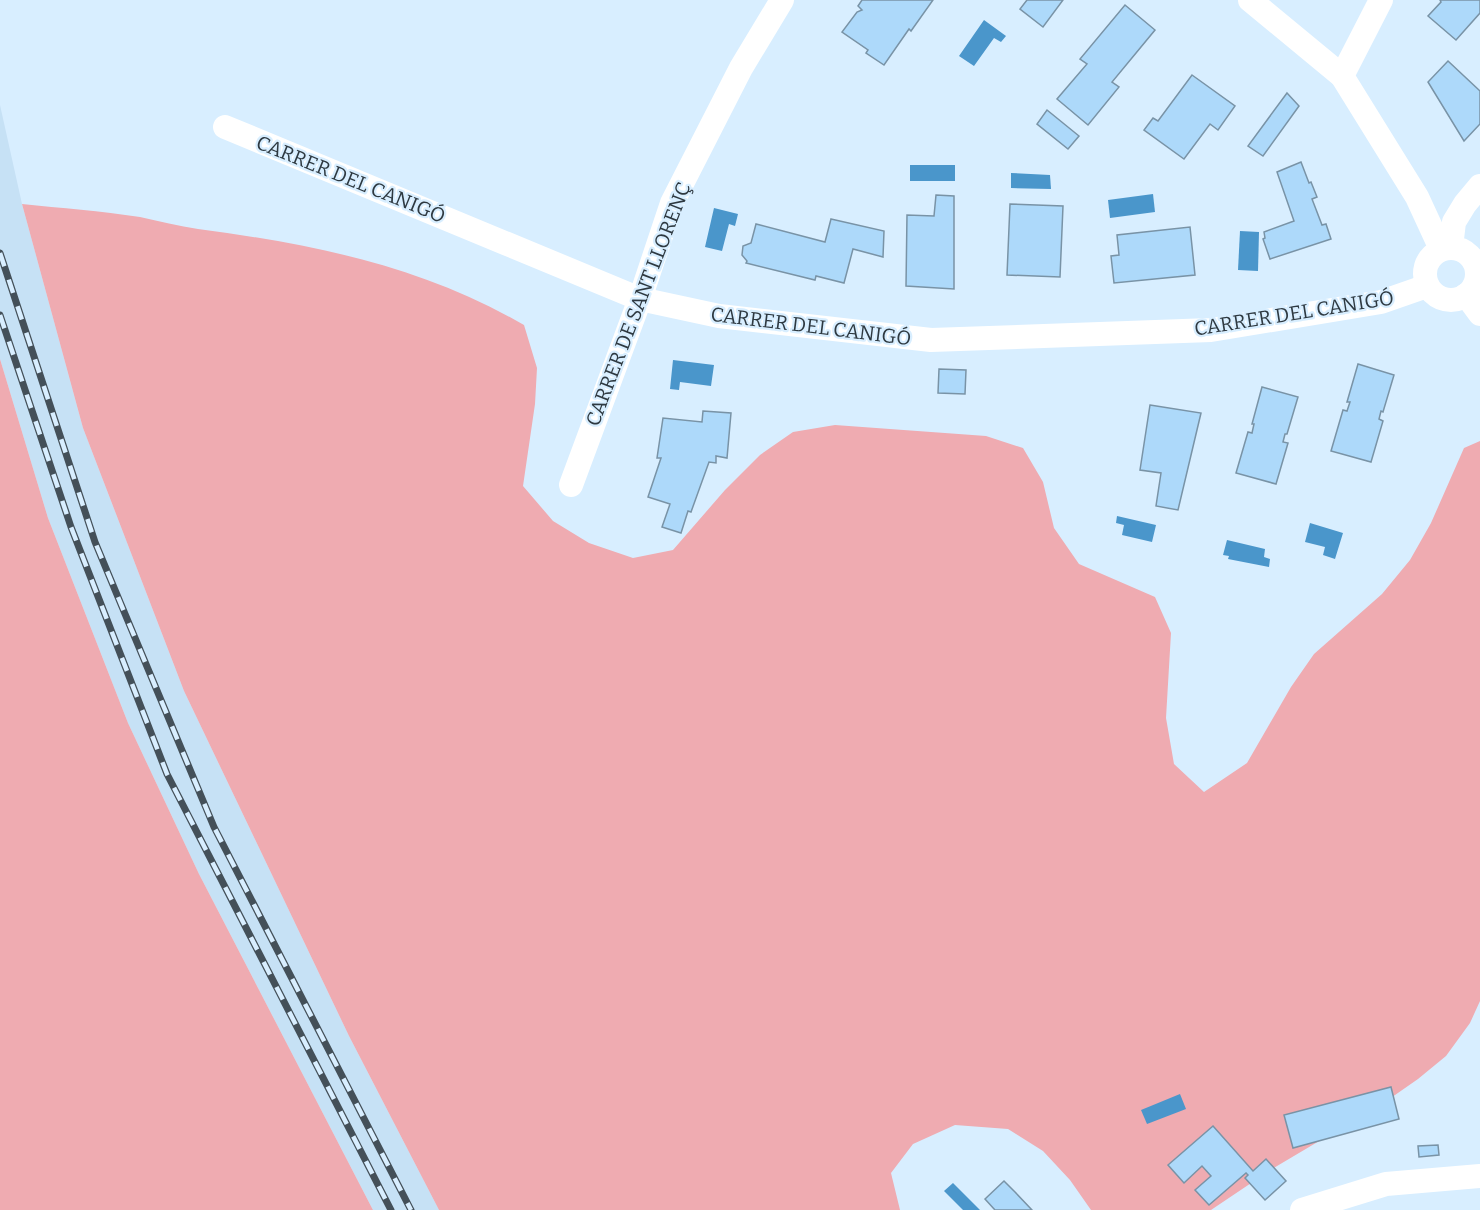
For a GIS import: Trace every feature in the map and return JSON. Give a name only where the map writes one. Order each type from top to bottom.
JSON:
[{"type":"street","name":"CARRER DE SANT LLORENÇ","points":[[571,485],[640,299],[672,203],[741,68],[782,0]]},
{"type":"street","points":[[1250,0],[1342,76],[1446,248]]},
{"type":"street","points":[[1342,76],[1381,0]]},
{"type":"street","name":"CARRER DEL CANIGÓ","points":[[225,127],[640,299],[720,316],[931,340],[1211,330],[1381,302],[1427,286]]},
{"type":"street","points":[[1446,248],[1454,222],[1480,186]]},
{"type":"street","points":[[1446,248],[1465,252],[1473,259],[1476,268],[1473,304],[1457,299],[1443,299],[1427,286],[1424,277],[1429,258],[1446,248]]},
{"type":"street","points":[[1302,1210],[1386,1184],[1480,1176]]},
{"type":"shaded area","points":[[0,105],[22,204],[83,428],[184,691],[349,1036],[439,1210],[373,1210],[199,874],[128,723],[48,518],[0,359]]},
{"type":"shaded area","points":[[22,204],[140,217],[191,228],[325,250],[366,260],[446,287],[524,325],[537,368],[535,404],[523,486],[553,521],[589,543],[633,558],[673,550],[725,490],[760,455],[793,432],[835,425],[986,436],[1023,448],[1043,482],[1054,528],[1079,564],[1155,597],[1171,633],[1166,718],[1174,764],[1204,792],[1247,763],[1291,687],[1314,654],[1382,594],[1410,560],[1431,523],[1464,448],[1480,441],[1480,1001],[1470,1023],[1446,1056],[1418,1079],[1385,1102],[1272,1169],[1211,1210],[1091,1210],[1070,1180],[1043,1151],[1008,1129],[955,1125],[913,1144],[891,1173],[900,1210],[439,1210],[349,1036],[184,691],[83,428]]},
{"type":"shaded area","points":[[0,359],[48,518],[128,723],[199,874],[373,1210],[0,1210]]},
{"type":"water","points":[[984,20],[1006,36],[1001,42],[994,38],[974,66],[959,56]]},
{"type":"water","points":[[910,165],[955,165],[955,181],[910,181]]},
{"type":"water","points":[[1011,173],[1050,175],[1051,189],[1011,188]]},
{"type":"water","points":[[1153,194],[1155,212],[1110,218],[1108,200]]},
{"type":"water","points":[[714,208],[738,214],[735,226],[729,224],[722,251],[705,247]]},
{"type":"water","points":[[1240,231],[1259,232],[1258,271],[1238,270]]},
{"type":"water","points":[[673,360],[714,365],[711,386],[680,382],[679,390],[670,389]]},
{"type":"water","points":[[1117,516],[1156,525],[1152,542],[1122,535],[1124,525],[1116,523]]},
{"type":"water","points":[[1310,523],[1343,533],[1335,559],[1323,555],[1325,547],[1305,542]]},
{"type":"water","points":[[1227,540],[1265,549],[1264,557],[1270,559],[1269,567],[1228,559],[1229,556],[1223,555]]},
{"type":"water","points":[[1180,1094],[1186,1109],[1147,1124],[1141,1110]]},
{"type":"water","points":[[953,1183],[980,1210],[963,1210],[944,1191]]},
{"type":"building","points":[[862,0],[933,0],[884,65],[866,53],[868,50],[842,32],[857,12],[862,10],[858,6]]},
{"type":"building","points":[[1027,0],[1063,0],[1043,27],[1020,9]]},
{"type":"building","points":[[1440,0],[1480,0],[1480,13],[1456,40],[1428,16],[1441,2]]},
{"type":"building","points":[[1125,5],[1155,30],[1112,82],[1119,87],[1088,125],[1057,99],[1087,64],[1080,59]]},
{"type":"building","points":[[1448,61],[1480,91],[1480,124],[1464,141],[1428,82]]},
{"type":"building","points":[[1192,75],[1235,106],[1218,130],[1210,124],[1184,159],[1144,130],[1153,118],[1158,121]]},
{"type":"building","points":[[1287,93],[1299,106],[1263,156],[1248,146]]},
{"type":"building","points":[[1047,110],[1079,136],[1068,149],[1037,124]]},
{"type":"building","points":[[1301,162],[1317,197],[1312,199],[1322,225],[1326,224],[1331,239],[1270,259],[1263,239],[1265,238],[1264,232],[1294,221],[1277,172]]},
{"type":"building","points":[[936,195],[954,196],[954,289],[906,286],[907,215],[934,216]]},
{"type":"building","points":[[1010,204],[1063,206],[1060,277],[1007,275]]},
{"type":"building","points":[[831,219],[884,231],[883,257],[853,249],[844,283],[816,276],[815,280],[746,263],[742,255],[743,246],[751,243],[756,224],[825,242]]},
{"type":"building","points":[[1190,227],[1195,275],[1114,283],[1111,256],[1119,255],[1117,235]]},
{"type":"building","points":[[1358,364],[1394,375],[1383,412],[1381,411],[1379,419],[1383,421],[1371,462],[1331,451],[1343,410],[1347,411],[1350,402],[1347,402]]},
{"type":"building","points":[[939,369],[966,370],[965,394],[938,393]]},
{"type":"building","points":[[1262,387],[1298,397],[1287,434],[1285,434],[1283,442],[1288,443],[1276,484],[1236,473],[1248,432],[1252,433],[1254,424],[1252,424]]},
{"type":"building","points":[[1150,405],[1201,413],[1178,510],[1156,506],[1161,473],[1140,470]]},
{"type":"building","points":[[703,411],[731,413],[727,458],[716,456],[716,463],[709,462],[681,533],[662,527],[670,504],[648,497],[661,458],[657,458],[663,418],[702,422]]},
{"type":"building","points":[[1391,1087],[1399,1119],[1293,1148],[1284,1115]]},
{"type":"building","points":[[1213,1126],[1253,1171],[1266,1159],[1286,1181],[1265,1200],[1245,1178],[1248,1175],[1246,1173],[1209,1205],[1195,1190],[1211,1176],[1202,1166],[1184,1183],[1168,1165]]},
{"type":"building","points":[[1438,1145],[1439,1155],[1419,1157],[1418,1146]]},
{"type":"building","points":[[1004,1181],[1032,1210],[995,1210],[985,1199]]},
{"type":"railway","points":[[0,253],[95,542],[214,827],[411,1210]]},
{"type":"railway","points":[[0,315],[71,527],[167,774],[391,1210]]}]
